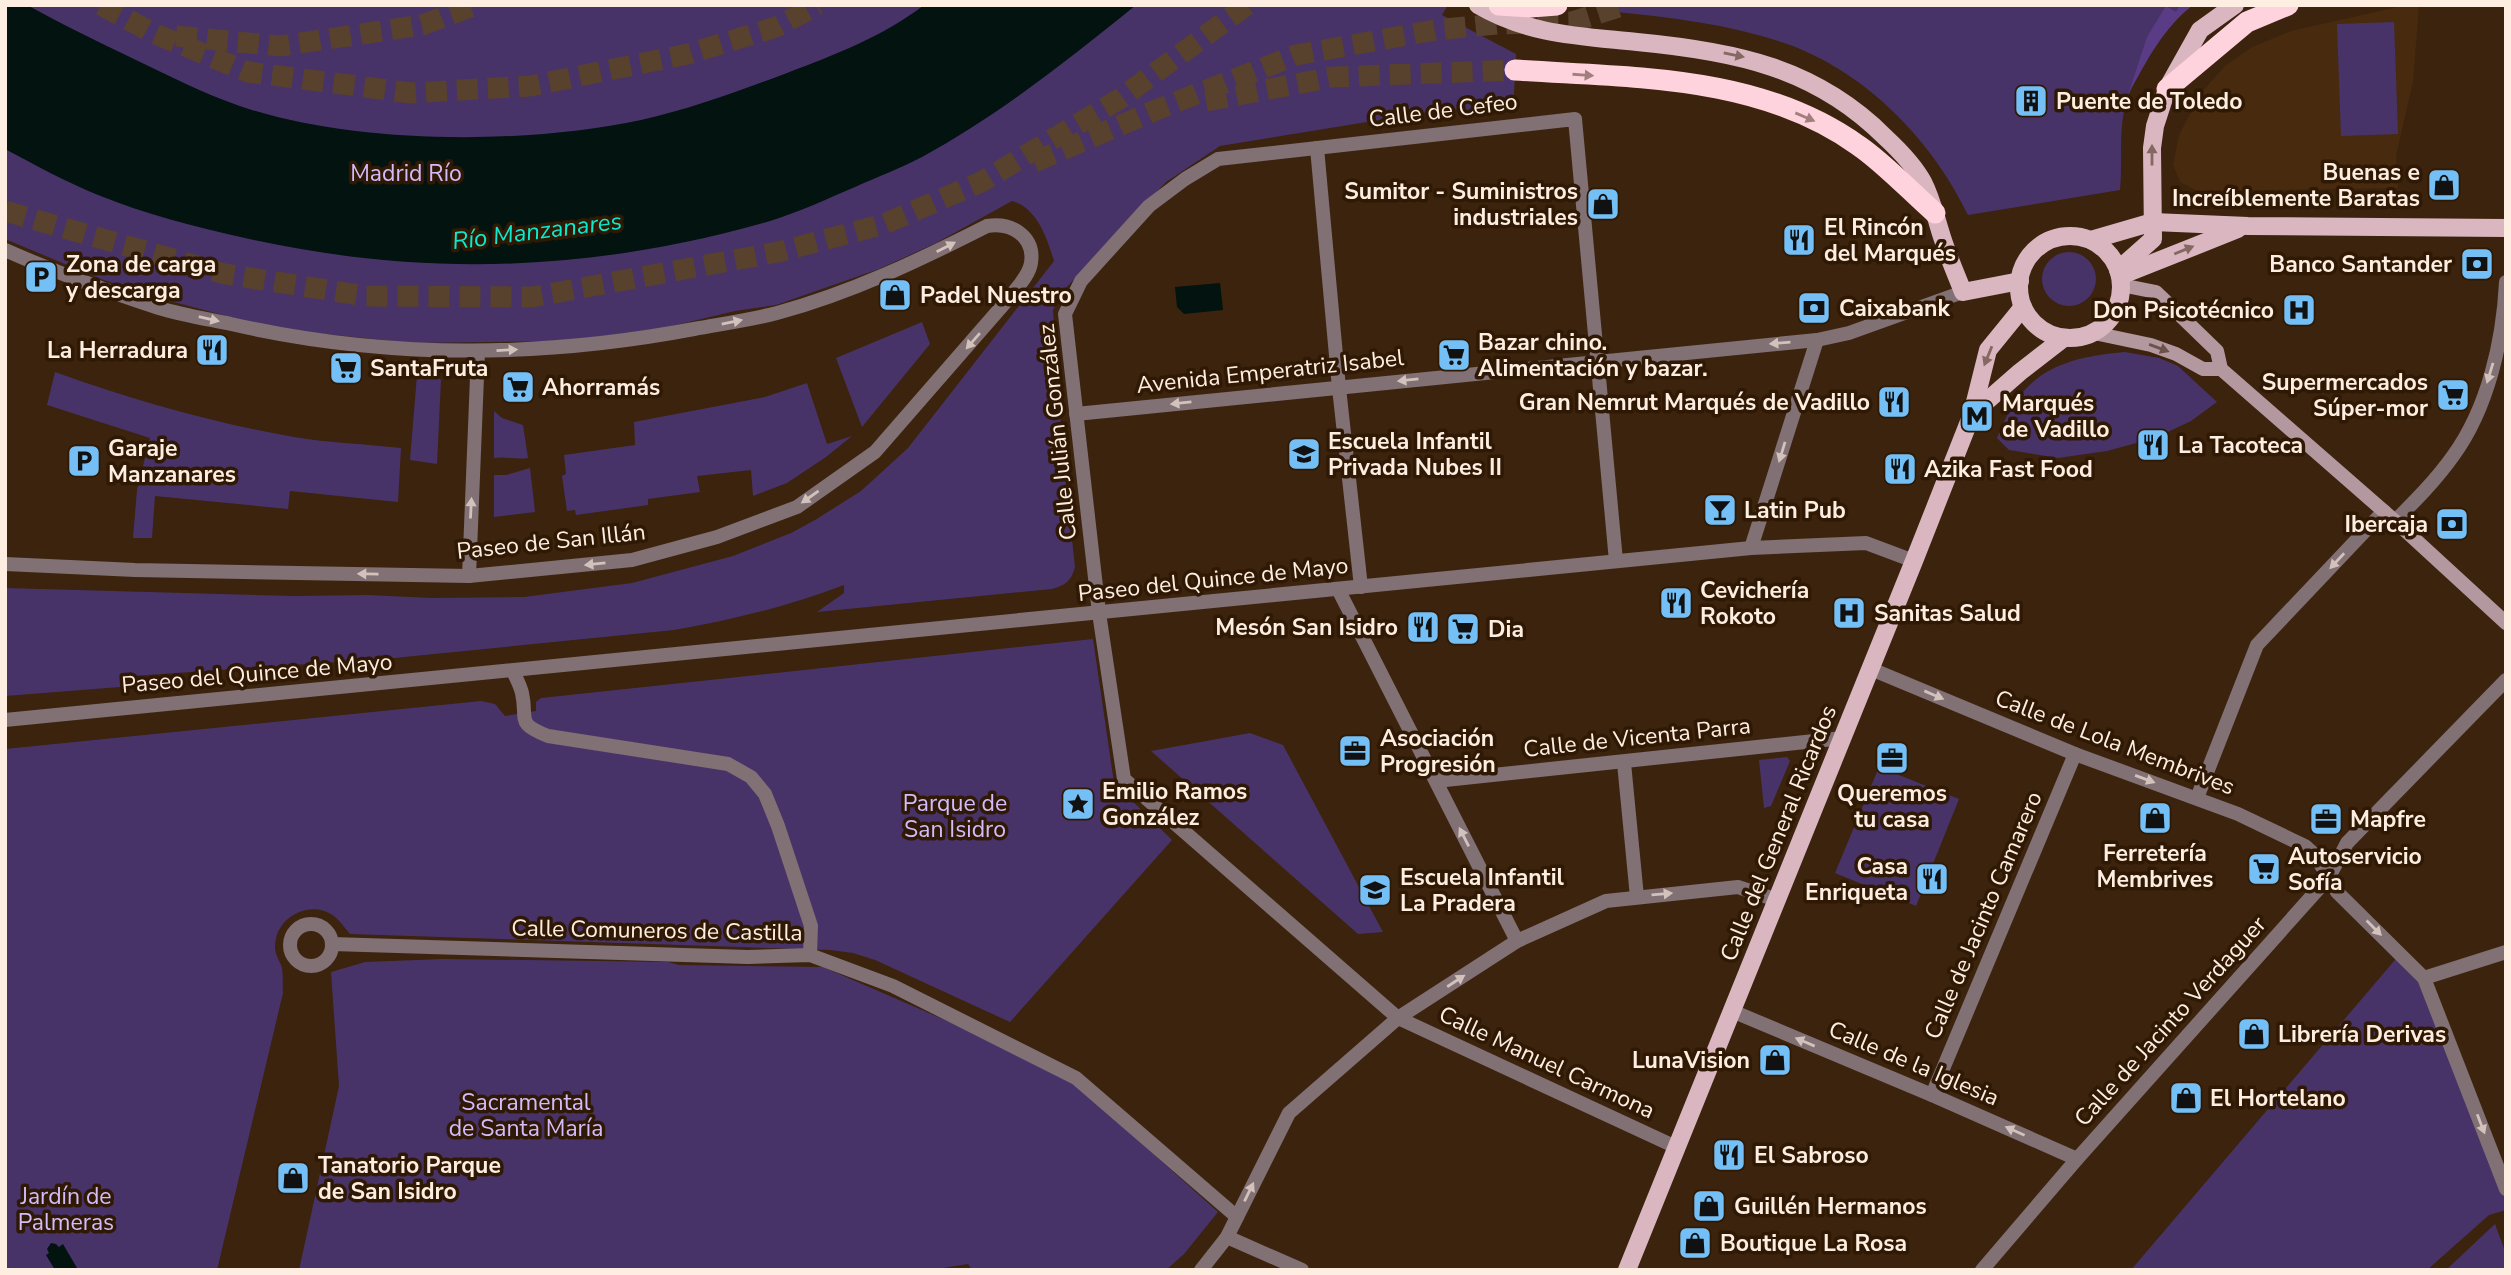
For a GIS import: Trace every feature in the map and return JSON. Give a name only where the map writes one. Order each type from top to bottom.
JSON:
[{"type":"highway","points":[[1499,5],[1558,5]]},
{"type":"highway","points":[[2167,89],[2206,41],[2243,13],[2260,5]]},
{"type":"highway","points":[[2167,89],[2248,22],[2288,5]]},
{"type":"highway","points":[[1515,70],[1694,83],[1751,95],[1813,120],[1859,146],[1935,213]]},
{"type":"main road","points":[[1478,5],[1524,26],[1552,34],[1667,44],[1731,54],[1798,76],[1848,104],[1903,155],[1923,182],[1963,292],[2020,281]]},
{"type":"main road","points":[[2120,277],[2153,239],[2152,148],[2155,126],[2167,89],[2200,30],[2235,5]]},
{"type":"main road","points":[[2091,240],[2153,222],[2248,226],[2506,228]]},
{"type":"main road","points":[[2120,277],[2248,226]]},
{"type":"main road","points":[[2076,236],[2091,240],[2108,252],[2120,277],[2119,303],[2114,315],[2094,333],[2080,338],[2064,338],[2045,332],[2028,317],[2020,296],[2020,281],[2026,262],[2047,242],[2061,237],[2076,236]]},
{"type":"main road","points":[[2120,277],[2155,292],[2217,351],[2221,369],[2506,623]]},
{"type":"main road","name":"Calle del General Ricardos","points":[[1627,1270],[1972,414],[1988,351],[2023,307]]},
{"type":"main road","points":[[2094,333],[2151,345],[2176,354],[2203,369],[2221,369]]},
{"type":"main road","name":"Calle del General Ricardos","points":[[1972,414],[2064,338]]},
{"type":"street","name":"Calle de Cefeo","points":[[1317,148],[1575,119],[1597,361]]},
{"type":"street","points":[[1317,148],[1361,587]]},
{"type":"street","name":"Calle Julián González","points":[[1317,148],[1218,159],[1185,179],[1149,206],[1081,281],[1065,314],[1098,613],[1124,779],[1398,1018]]},
{"type":"street","name":"Paseo de San Illán","points":[[5,564],[135,570],[469,576],[632,560],[717,537],[797,507],[875,452],[1010,297],[1031,264],[1027,244],[1014,227],[998,224],[987,226],[925,258],[869,282],[777,313],[652,337],[566,347],[478,352]]},
{"type":"street","points":[[5,250],[161,309],[283,336],[365,347],[478,352],[469,576]]},
{"type":"street","points":[[2197,798],[2257,645],[2453,456],[2467,433],[2482,400],[2496,353],[2506,282]]},
{"type":"street","name":"Avenida Emperatriz Isabel","points":[[1076,414],[1817,340],[1849,333],[1963,292]]},
{"type":"street","points":[[1751,548],[1817,340]]},
{"type":"street","points":[[1597,361],[1616,561]]},
{"type":"street","name":"Paseo del Quince de Mayo","points":[[5,720],[1751,548],[1866,543],[1914,561]]},
{"type":"street","points":[[1338,589],[1517,941]]},
{"type":"street","name":"Calle de Lola Membrives","points":[[1871,669],[2075,754],[2238,814],[2305,846],[2315,855],[2337,892],[2424,978]]},
{"type":"street","points":[[513,671],[522,693],[523,718],[532,730],[548,736],[728,764],[751,776],[765,794],[778,826],[811,926],[810,955]]},
{"type":"street","name":"Calle de Jacinto Verdaguer","points":[[1982,1270],[2077,1159],[2329,877],[2347,843],[2506,680]]},
{"type":"street","name":"Calle de Vicenta Parra","points":[[1436,781],[1843,738]]},
{"type":"street","name":"Calle de Jacinto Camarero","points":[[1932,1095],[2075,754]]},
{"type":"street","points":[[1624,762],[1637,897]]},
{"type":"street","points":[[1200,1270],[1227,1237],[1289,1113],[1398,1018],[1517,941],[1606,901],[1738,887],[1777,900]]},
{"type":"street","name":"Calle Comuneros de Castilla","points":[[332,944],[748,957],[810,955],[893,986],[1076,1078],[1237,1217]]},
{"type":"street","points":[[2506,952],[2424,978],[2506,1189]]},
{"type":"street","name":"Calle de la Iglesia","points":[[1732,1012],[2077,1159]]},
{"type":"street","name":"Calle Manuel Carmona","points":[[1398,1018],[1676,1147]]},
{"type":"street","points":[[1227,1237],[1302,1270]]},
{"type":"shaded area","points":[[2180,5],[2193,5],[2164,35],[2128,95],[2147,37],[2166,6],[2176,12]]},
{"type":"shaded area","points":[[2406,5],[2419,5],[2413,82],[2396,156],[2398,188],[2197,191],[2180,182],[2173,165],[2179,135],[2200,94],[2225,66],[2252,47],[2291,31]]},
{"type":"green space","name":"Madrid Río","points":[[5,5],[1448,5],[1442,15],[1516,54],[1513,112],[1447,109],[1220,146],[1166,182],[1063,291],[1053,310],[1063,457],[1075,567],[1070,579],[1061,586],[817,612],[844,593],[844,585],[760,612],[674,630],[394,658],[133,676],[133,686],[5,696],[5,588],[294,596],[524,597],[632,583],[733,556],[791,533],[861,491],[908,448],[1054,261],[1040,225],[1028,210],[1012,201],[936,243],[879,269],[776,305],[735,311],[655,330],[564,341],[412,343],[276,329],[151,296],[101,279],[5,239]]},
{"type":"green space","points":[[1617,5],[2193,5],[2156,43],[2130,91],[2122,125],[2120,190],[1968,215],[1954,188],[1917,137],[1895,113],[1846,74],[1819,58],[1769,38],[1705,23],[1617,12]]},
{"type":"green space","points":[[2394,22],[2398,134],[2341,136],[2337,24]]},
{"type":"green space","points":[[2069,252],[2088,260],[2096,279],[2088,298],[2069,306],[2050,298],[2042,279],[2050,260]]},
{"type":"green space","points":[[922,322],[930,344],[862,427],[836,358]]},
{"type":"green space","points":[[2125,352],[2159,358],[2178,366],[2217,402],[2191,421],[2155,438],[2107,451],[2058,458],[2009,450],[1997,438],[2018,398],[2045,373],[2080,359]]},
{"type":"green space","points":[[55,372],[144,401],[233,425],[307,439],[401,448],[398,502],[290,491],[288,509],[155,496],[152,538],[133,538],[137,490],[150,438],[47,405]]},
{"type":"green space","points":[[417,375],[437,376],[441,380],[437,464],[410,460]]},
{"type":"green space","points":[[807,383],[827,444],[852,436],[787,483],[753,496],[751,470],[697,476],[700,492],[648,499],[648,505],[576,515],[575,510],[567,511],[562,476],[566,474],[564,455],[635,445],[634,422],[765,397]]},
{"type":"green space","points":[[494,411],[502,418],[523,425],[528,458],[494,458]]},
{"type":"green space","points":[[530,468],[535,512],[494,517],[494,475],[506,475]]},
{"type":"green space","name":"Parque de San Isidro","points":[[1093,639],[1114,783],[1172,840],[1010,1022],[875,960],[853,953],[830,950],[350,934],[331,914],[323,910],[305,910],[283,924],[276,939],[275,950],[281,965],[283,993],[217,1270],[5,1270],[5,749],[481,701],[495,704],[505,716],[536,711],[536,702],[541,698]]},
{"type":"green space","points":[[1250,733],[1283,745],[1383,932],[1358,934],[1151,751]]},
{"type":"green space","points":[[1787,757],[1790,761],[1771,806],[1764,808],[1759,760]]},
{"type":"green space","points":[[1879,767],[1959,799],[1916,906],[1835,873]]},
{"type":"green space","points":[[2400,954],[2424,978],[2506,1189],[2506,1210],[2489,1215],[2427,1270],[2131,1270]]},
{"type":"green space","name":"Sacramental de Santa María","points":[[443,959],[823,967],[1060,1070],[1218,1212],[1184,1254],[1166,1270],[972,1270],[968,1264],[930,1270],[299,1270],[339,1086],[331,972],[365,962]]},
{"type":"green space","points":[[2495,1224],[2506,1254],[2506,1270],[2446,1270]]},
{"type":"water","name":"Río Manzanares","points":[[5,5],[27,5],[173,78],[237,105],[282,118],[332,128],[384,134],[492,137],[595,128],[678,111],[840,52],[892,26],[924,5],[1136,5],[1032,86],[951,141],[906,165],[792,214],[704,238],[638,251],[508,264],[443,264],[312,251],[189,225],[98,195],[5,149]]},
{"type":"water","points":[[1220,283],[1223,310],[1184,314],[1177,307],[1175,287]]},
{"type":"water","points":[[51,1243],[59,1247],[63,1244],[77,1268],[55,1270],[46,1255]]},
{"type":"tunnel","points":[[101,5],[153,33],[248,72],[411,93],[530,86],[688,54],[776,27],[818,5]]},
{"type":"tunnel","points":[[176,36],[280,46],[422,25],[476,5]]},
{"type":"tunnel","points":[[5,211],[225,274],[366,296],[532,297],[778,252],[884,224],[983,181],[1121,98],[1247,5]]},
{"type":"tunnel","points":[[1034,162],[1296,55],[1435,30],[1497,24],[1572,22],[1625,5]]},
{"type":"tunnel","points":[[1206,101],[1333,77],[1515,70]]},
{"type":"place","name":"Puente de Toledo","points":[[2031,101]]},
{"type":"place","name":"Buenas e Increíblemente Baratas","points":[[2444,185]]},
{"type":"place","name":"Sumitor - Suministros industriales","points":[[1603,204]]},
{"type":"place","name":"El Rincón del Marqués","points":[[1799,240]]},
{"type":"place","name":"Banco Santander","points":[[2477,264]]},
{"type":"place","name":"Zona de carga y descarga","points":[[41,277]]},
{"type":"place","name":"Padel Nuestro","points":[[895,295]]},
{"type":"place","name":"Caixabank","points":[[1814,308]]},
{"type":"place","name":"Don Psicotécnico","points":[[2299,310]]},
{"type":"place","name":"La Herradura","points":[[212,350]]},
{"type":"place","name":"Bazar chino. Alimentación y bazar.","points":[[1454,355]]},
{"type":"place","name":"SantaFruta","points":[[346,368]]},
{"type":"place","name":"Ahorramás","points":[[518,387]]},
{"type":"place","name":"Supermercados Súper-mor","points":[[2453,395]]},
{"type":"place","name":"Gran Nemrut Marqués de Vadillo","points":[[1894,402]]},
{"type":"place","name":"Marqués de Vadillo","points":[[1977,416]]},
{"type":"place","name":"La Tacoteca","points":[[2153,445]]},
{"type":"place","name":"Escuela Infantil Privada Nubes II","points":[[1304,454]]},
{"type":"place","name":"Garaje Manzanares","points":[[84,461]]},
{"type":"place","name":"Azika Fast Food","points":[[1900,469]]},
{"type":"place","name":"Latin Pub","points":[[1720,510]]},
{"type":"place","name":"Ibercaja","points":[[2452,524]]},
{"type":"place","name":"Cevichería Rokoto","points":[[1676,603]]},
{"type":"place","name":"Sanitas Salud","points":[[1849,613]]},
{"type":"place","name":"Mesón San Isidro","points":[[1423,627]]},
{"type":"place","name":"Dia","points":[[1463,629]]},
{"type":"place","name":"Asociación Progresión","points":[[1355,751]]},
{"type":"place","name":"Queremos tu casa","points":[[1892,758]]},
{"type":"place","name":"Emilio Ramos González","points":[[1078,804]]},
{"type":"place","name":"Ferretería Membrives","points":[[2155,818]]},
{"type":"place","name":"Mapfre","points":[[2326,819]]},
{"type":"place","name":"Autoservicio Sofía","points":[[2264,869]]},
{"type":"place","name":"Casa Enriqueta","points":[[1932,879]]},
{"type":"place","name":"Escuela Infantil La Pradera","points":[[1375,890]]},
{"type":"place","name":"Librería Derivas","points":[[2254,1034]]},
{"type":"place","name":"LunaVision","points":[[1775,1060]]},
{"type":"place","name":"El Hortelano","points":[[2186,1098]]},
{"type":"place","name":"El Sabroso","points":[[1729,1155]]},
{"type":"place","name":"Tanatorio Parque de San Isidro","points":[[293,1178]]},
{"type":"place","name":"Guillén Hermanos","points":[[1709,1206]]},
{"type":"place","name":"Boutique La Rosa","points":[[1695,1243]]},
{"type":"park label","name":"Jardín de Palmeras","points":[[66,1209]]}]
